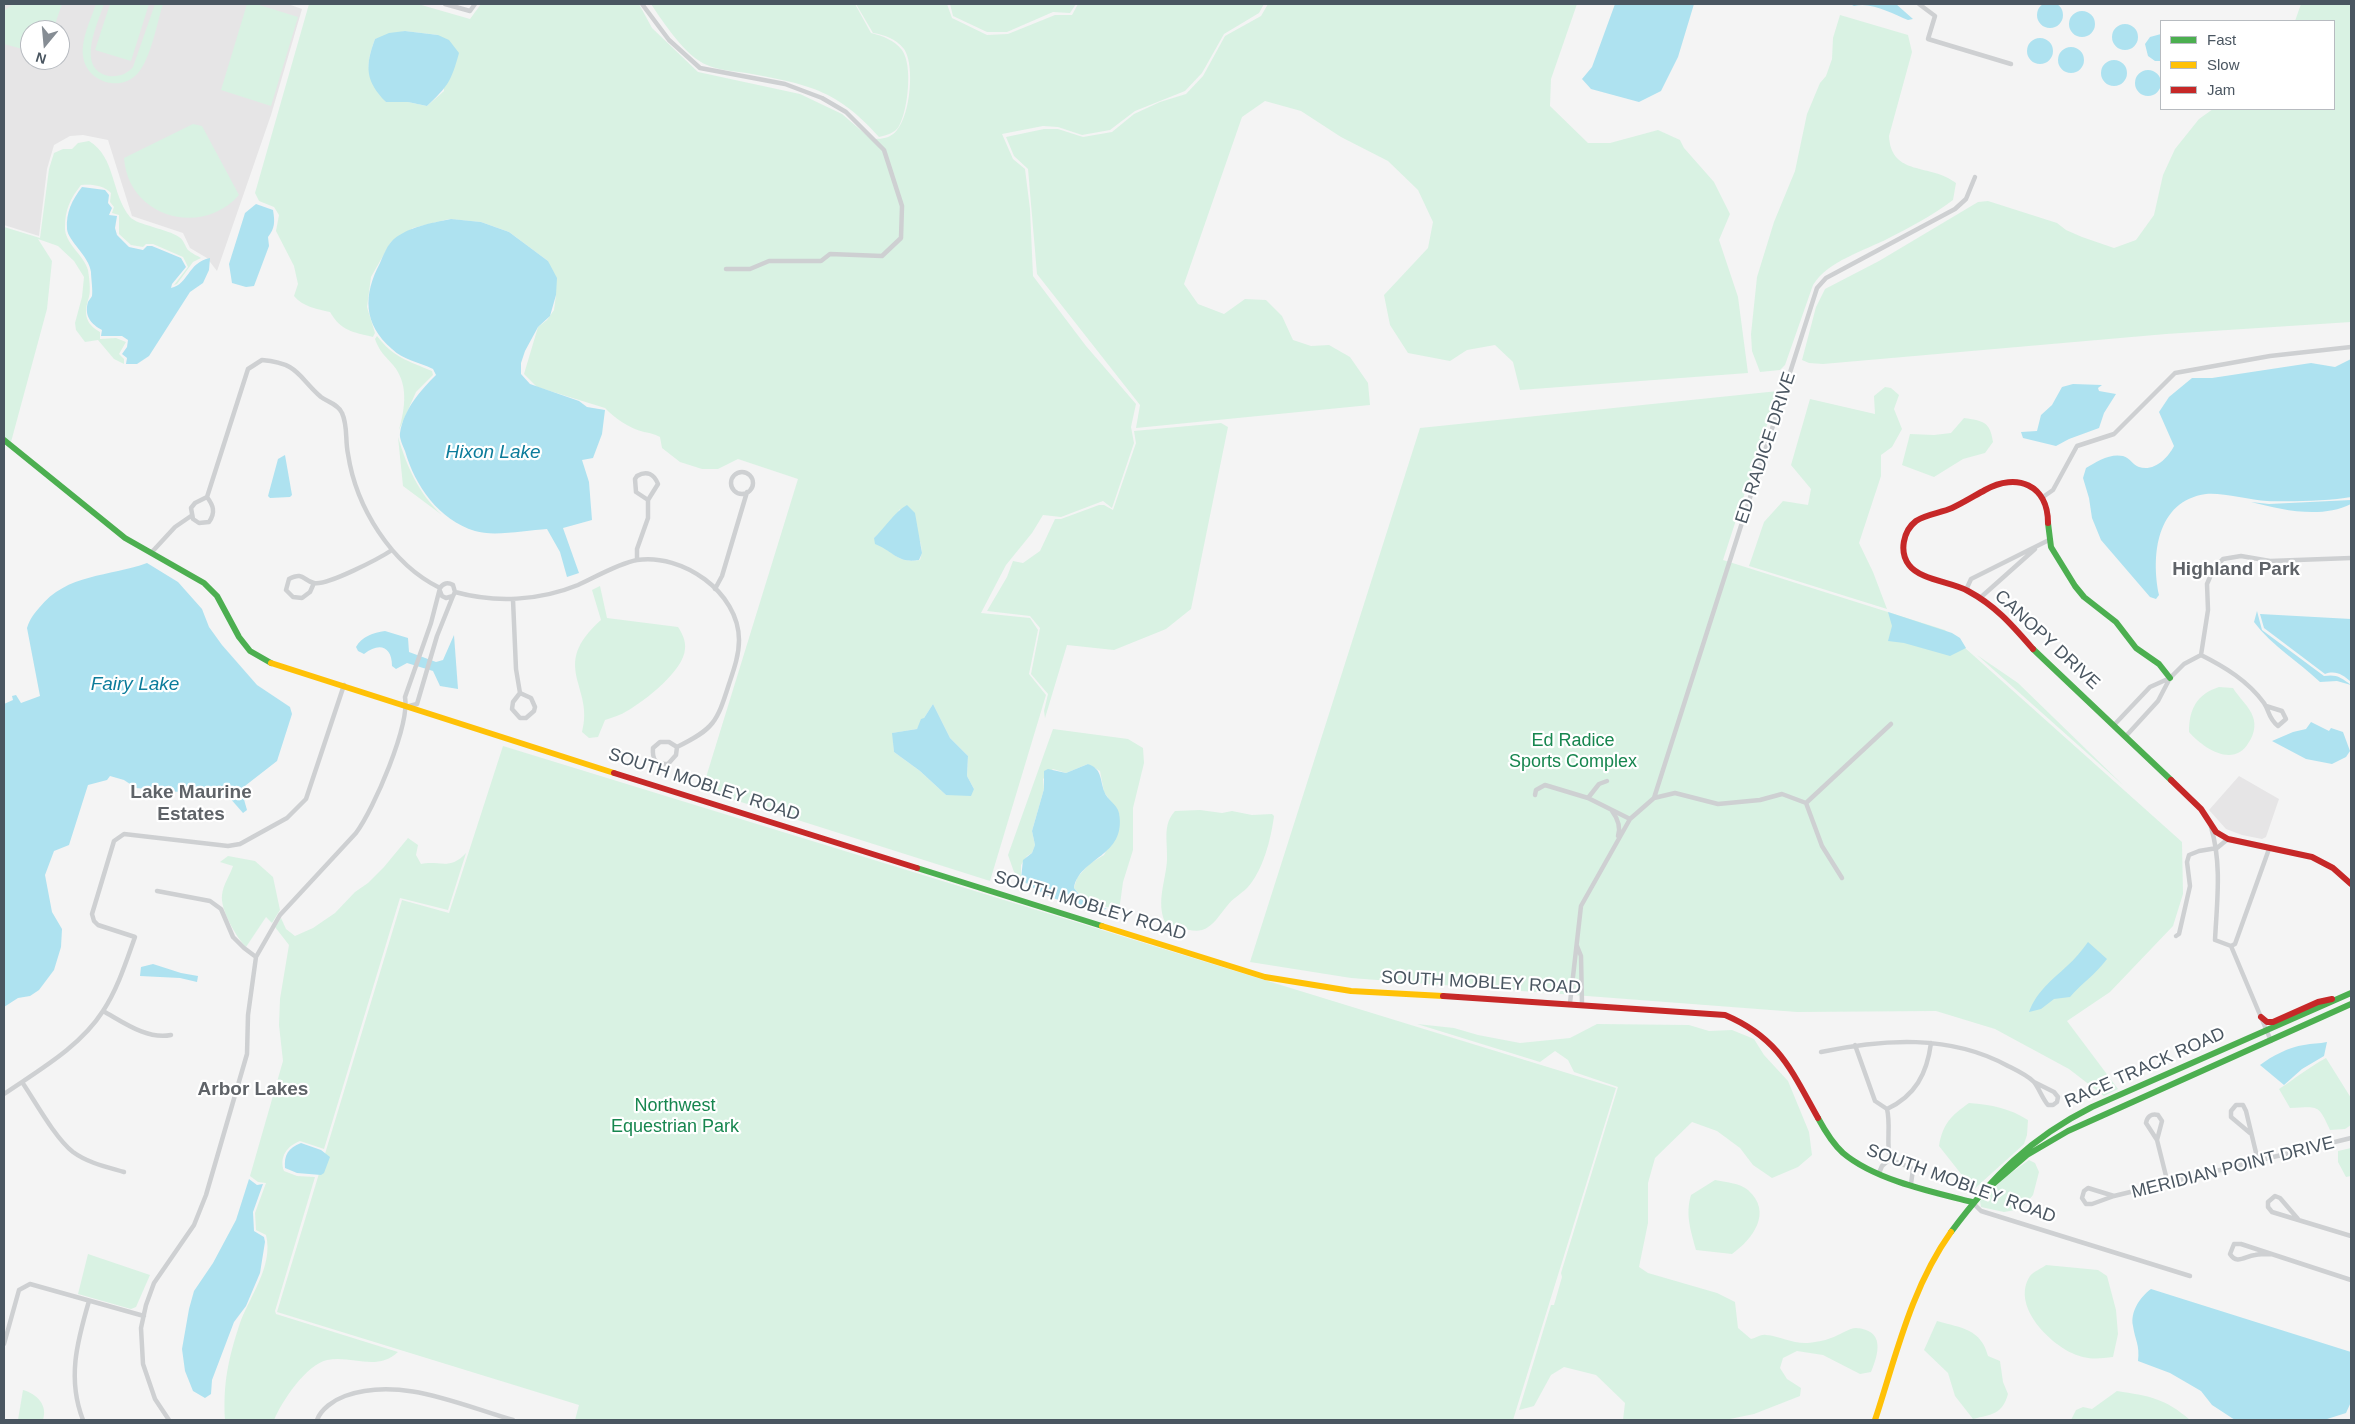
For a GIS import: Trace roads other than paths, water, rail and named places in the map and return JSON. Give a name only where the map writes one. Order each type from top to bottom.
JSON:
[{"type":"street","points":[[445,4],[470,11],[475,4]]},
{"type":"street","points":[[642,4],[669,40],[700,68],[785,84],[822,98],[846,112],[884,150],[902,206],[901,238],[882,256],[830,254],[821,262],[769,261],[750,269],[726,269]]},
{"type":"street","points":[[1919,4],[1935,16],[1928,39],[2011,64]]},
{"type":"street","name":"ED RADICE DRIVE","points":[[1654,798],[1817,288],[1826,278],[1955,209],[1966,199],[1975,177]]},
{"type":"street","points":[[2170,678],[2159,664],[2136,648],[2116,622],[2084,597],[2058,559],[2050,540],[2048,515],[2043,497],[2053,490],[2077,446],[2114,434],[2175,373],[2270,356],[2351,347]]},
{"type":"street","points":[[207,497],[195,503],[191,508],[191,516],[199,523],[209,522],[214,512],[207,497],[248,369],[262,360],[271,360],[295,369],[323,398],[341,410],[346,425],[348,454],[358,492],[368,515],[392,550],[426,580],[440,589],[444,598],[454,594],[513,600],[549,594],[576,586],[637,560],[672,562],[700,576],[724,596],[734,616],[739,638],[737,659],[719,714],[711,726],[699,736],[677,747]]},
{"type":"street","name":"SOUTH MOBLEY ROAD","points":[[4,440],[125,538],[151,554],[190,573],[204,583],[217,596],[239,637],[250,651],[272,663],[344,684],[708,803],[1265,978],[1351,991],[1711,1013],[1741,1021],[1759,1032],[1780,1053],[1828,1136],[1847,1157],[1878,1173],[1972,1202],[1981,1211],[2190,1276]]},
{"type":"street","points":[[715,589],[722,576],[747,492],[752,483],[750,476],[743,472],[736,474],[732,479],[732,488],[738,493],[747,492]]},
{"type":"street","points":[[637,560],[637,549],[648,518],[648,500],[658,484],[656,479],[646,473],[637,476],[634,486],[636,492],[648,500]]},
{"type":"street","name":"CANOPY DRIVE","points":[[2043,497],[2026,483],[2015,480],[2003,481],[1953,508],[1918,520],[1908,529],[1903,546],[1906,560],[1910,567],[1918,573],[1966,590],[2003,614],[2040,657],[2072,683],[2190,799],[2210,825],[2228,839]]},
{"type":"street","points":[[151,554],[175,527],[191,516]]},
{"type":"street","points":[[1966,590],[1971,579],[2050,540]]},
{"type":"street","points":[[1980,598],[2036,548]]},
{"type":"street","points":[[314,583],[310,592],[302,598],[293,597],[286,590],[290,579],[295,576],[300,576],[314,583],[329,580],[369,564],[392,550]]},
{"type":"street","points":[[2201,655],[2207,620],[2207,584],[2213,570],[2224,559],[2242,556],[2270,561],[2351,558]]},
{"type":"street","points":[[170,1420],[155,1399],[143,1364],[141,1344],[144,1316],[154,1283],[194,1225],[206,1195],[247,1054],[248,1015],[256,957],[280,915],[366,820],[384,781],[407,706],[406,697],[414,669],[432,623],[440,589],[443,584],[451,584],[454,594],[431,653],[416,704],[407,706]]},
{"type":"street","points":[[513,600],[516,669],[520,693],[513,702],[512,709],[520,718],[526,718],[534,711],[535,707],[531,698],[520,693]]},
{"type":"street","points":[[2126,736],[2158,701],[2170,678],[2184,664],[2201,655]]},
{"type":"street","points":[[2201,655],[2233,673],[2248,685],[2266,706],[2268,716],[2272,721],[2278,726],[2284,723],[2286,719],[2282,711],[2266,706]]},
{"type":"street","points":[[417,662],[427,665]]},
{"type":"street","points":[[2114,725],[2150,687],[2170,678]]},
{"type":"street","points":[[4,1094],[72,1046],[103,1011],[119,981],[135,937],[98,925],[92,914],[114,841],[124,834],[228,846],[240,844],[287,818],[297,810],[310,791],[344,684]]},
{"type":"street","points":[[1806,803],[1891,724]]},
{"type":"street","points":[[660,742],[669,742],[677,747],[676,755],[668,764],[661,765],[655,762],[652,755],[653,748],[660,742]]},
{"type":"street","points":[[1588,798],[1599,784],[1607,781]]},
{"type":"street","points":[[1535,796],[1536,790],[1544,785],[1588,798],[1630,819]]},
{"type":"street","points":[[1570,1003],[1581,906],[1630,819],[1654,798],[1675,793],[1718,804],[1760,800],[1782,794],[1806,803],[1822,846],[1842,878]]},
{"type":"street","points":[[1612,810],[1617,817],[1620,829],[1616,842]]},
{"type":"street","name":"CANOPY DRIVE","points":[[2210,825],[2217,848],[2219,867],[2215,940],[2231,946]]},
{"type":"street","points":[[2176,936],[2180,934],[2190,886],[2187,862],[2189,856],[2199,851],[2217,848],[2228,839],[2302,855],[2326,863],[2351,884]]},
{"type":"street","points":[[2269,849],[2235,944],[2231,946],[2271,1040]]},
{"type":"street","points":[[156,892],[210,901],[221,909],[233,937],[256,957]]},
{"type":"street","points":[[1577,946],[1581,956],[1582,1004]]},
{"type":"street","name":"RACE TRACK ROAD","points":[[1875,1420],[1915,1300],[1927,1272],[1946,1239],[1972,1202],[1992,1178],[2018,1153],[2068,1118],[2351,993]]},
{"type":"street","points":[[2261,1017],[2267,1022],[2273,1022],[2318,1002],[2338,999]]},
{"type":"street","name":"RACE TRACK ROAD","points":[[1972,1202],[2028,1156],[2068,1131],[2351,1004]]},
{"type":"street","points":[[103,1011],[133,1028],[162,1037],[171,1036]]},
{"type":"street","points":[[2172,1084],[2183,1075],[2257,1042],[2266,1030]]},
{"type":"street","points":[[1821,1052],[1855,1045],[1917,1041],[1982,1053],[2054,1092],[2058,1097],[2057,1102],[2053,1105],[2048,1105],[2034,1082]]},
{"type":"street","points":[[1887,1109],[1902,1102],[1917,1083],[1928,1066],[1931,1044]]},
{"type":"street","points":[[1855,1045],[1876,1101],[1887,1109],[1889,1118],[1887,1139],[1890,1159]]},
{"type":"street","points":[[22,1082],[72,1152],[90,1162],[124,1172]]},
{"type":"street","points":[[2116,1096],[2122,1106]]},
{"type":"street","points":[[2250,1133],[2231,1117],[2231,1111],[2236,1105],[2243,1105],[2246,1111],[2258,1161]]},
{"type":"street","points":[[2157,1140],[2162,1121],[2158,1115],[2152,1114],[2148,1117],[2146,1123],[2157,1140],[2168,1184]]},
{"type":"street","name":"MERIDIAN POINT DRIVE","points":[[2114,1196],[2088,1188],[2082,1198],[2086,1204],[2089,1204],[2114,1196],[2351,1138]]},
{"type":"street","points":[[1878,1173],[1882,1166],[1890,1159]]},
{"type":"street","points":[[1890,1159],[1913,1169],[1911,1184]]},
{"type":"street","points":[[2298,1219],[2280,1198],[2275,1196],[2268,1202],[2268,1207],[2272,1212],[2351,1236]]},
{"type":"street","points":[[2271,1254],[2259,1254],[2239,1260],[2232,1258],[2230,1254],[2231,1246],[2237,1244],[2271,1254],[2351,1280]]},
{"type":"street","points":[[4,1344],[19,1290],[30,1284],[144,1316]]},
{"type":"street","points":[[83,1420],[75,1397],[74,1365],[76,1347],[88,1301]]},
{"type":"street","points":[[317,1420],[319,1414],[336,1400],[357,1391],[377,1388],[408,1389],[513,1420]]},
{"type":"water","points":[[2050,2],[2059,6],[2063,15],[2059,24],[2050,28],[2041,24],[2037,15],[2041,6]]},
{"type":"water","points":[[1615,4],[1694,4],[1678,57],[1661,91],[1639,102],[1591,89],[1582,79],[1592,67]]},
{"type":"water","points":[[1850,4],[1896,4],[1913,19],[1908,20],[1868,5],[1854,6]]},
{"type":"water","points":[[2082,11],[2092,14],[2095,24],[2092,34],[2082,37],[2072,34],[2069,24],[2072,14]]},
{"type":"water","points":[[2125,24],[2135,27],[2138,37],[2135,47],[2125,50],[2115,47],[2112,37],[2115,27]]},
{"type":"water","points":[[405,31],[438,35],[449,40],[459,53],[454,71],[448,83],[427,106],[408,102],[386,102],[371,80],[369,65],[375,39],[389,33]]},
{"type":"water","points":[[2160,34],[2160,61],[2155,61],[2148,56],[2145,44],[2150,37]]},
{"type":"water","points":[[2040,38],[2050,41],[2053,51],[2050,61],[2040,64],[2030,61],[2027,51],[2030,41]]},
{"type":"water","points":[[2071,47],[2081,50],[2084,60],[2081,70],[2071,73],[2061,70],[2058,60],[2061,50]]},
{"type":"water","points":[[2114,60],[2124,63],[2127,73],[2124,83],[2114,86],[2104,83],[2101,73],[2104,63]]},
{"type":"water","points":[[2148,70],[2158,73],[2160,88],[2158,93],[2148,96],[2138,93],[2135,83],[2138,73]]},
{"type":"water","points":[[82,187],[105,190],[109,195],[108,203],[112,208],[109,215],[117,216],[115,228],[117,235],[129,247],[143,250],[147,246],[152,246],[181,258],[186,267],[172,284],[171,288],[177,286],[197,264],[210,258],[209,270],[203,283],[190,292],[149,356],[137,364],[126,364],[127,358],[122,354],[127,347],[128,340],[122,336],[101,336],[102,330],[89,319],[87,307],[92,296],[91,272],[87,260],[71,239],[67,229],[70,206]]},
{"type":"water","points":[[256,204],[273,210],[274,225],[268,237],[269,246],[254,286],[246,287],[232,283],[229,264],[245,213]]},
{"type":"water","name":"Hixon Lake","points":[[451,219],[481,222],[509,232],[548,261],[557,278],[556,295],[550,316],[538,327],[525,351],[521,363],[521,374],[530,384],[579,401],[587,407],[605,410],[602,434],[593,458],[582,460],[589,482],[592,520],[563,528],[579,573],[567,577],[560,552],[547,529],[483,533],[462,526],[450,519],[430,500],[422,489],[409,464],[401,442],[402,424],[409,408],[436,375],[433,369],[396,353],[382,339],[371,319],[369,298],[371,286],[374,275],[391,242],[411,229]]},
{"type":"water","points":[[2351,359],[2351,497],[2276,501],[2206,494],[2189,499],[2176,507],[2167,519],[2161,532],[2156,564],[2159,595],[2156,599],[2150,597],[2101,540],[2092,518],[2083,478],[2086,468],[2103,459],[2118,455],[2128,458],[2139,467],[2150,468],[2160,463],[2174,446],[2159,412],[2169,397],[2192,378],[2212,378],[2311,363],[2335,367]]},
{"type":"water","points":[[2073,384],[2102,385],[2098,388],[2099,391],[2116,394],[2104,413],[2099,428],[2056,446],[2023,438],[2021,432],[2037,431],[2041,415],[2052,405],[2062,387]]},
{"type":"water","points":[[285,455],[292,495],[290,497],[270,498],[268,496],[278,459]]},
{"type":"water","points":[[2351,500],[2351,504],[2339,509],[2314,512],[2275,508],[2251,502],[2269,504]]},
{"type":"water","points":[[907,505],[915,513],[922,553],[919,560],[901,559],[875,544],[874,538]]},
{"type":"water","name":"Fairy Lake","points":[[147,563],[178,582],[202,609],[209,627],[222,645],[257,685],[290,707],[292,714],[277,761],[241,789],[247,810],[243,813],[229,797],[218,799],[212,795],[136,788],[124,780],[110,776],[107,780],[88,785],[69,845],[54,851],[45,875],[52,912],[62,929],[61,947],[54,970],[39,990],[30,996],[18,998],[4,1007],[4,704],[13,700],[12,696],[16,695],[21,703],[40,696],[27,628],[39,608],[62,588],[75,582]]},
{"type":"water","points":[[2257,611],[2262,630],[2324,676],[2332,675],[2338,677],[2351,685],[2337,681],[2320,682],[2261,631],[2254,622]]},
{"type":"water","points":[[1888,612],[1952,633],[1960,638],[1966,648],[1950,656],[1904,643],[1888,641],[1892,626]]},
{"type":"water","points":[[2260,614],[2351,619],[2351,682],[2339,674],[2325,674],[2264,628]]},
{"type":"water","points":[[385,631],[408,638],[409,652],[436,662],[443,660],[454,635],[458,689],[440,686],[433,671],[407,663],[396,669],[392,666],[390,654],[384,648],[375,648],[364,654],[358,651],[356,647],[358,643],[372,634]]},
{"type":"water","points":[[933,704],[950,738],[968,756],[967,776],[974,789],[971,796],[946,795],[920,771],[894,752],[892,733],[917,729],[921,719],[924,718]]},
{"type":"water","points":[[2311,722],[2329,731],[2331,728],[2343,732],[2350,751],[2346,757],[2332,764],[2306,759],[2272,741],[2306,729]]},
{"type":"water","points":[[1088,764],[1093,766],[1100,775],[1105,794],[1118,810],[1120,828],[1110,848],[1084,869],[1074,888],[1078,893],[1107,909],[1085,908],[1061,901],[1039,891],[1021,879],[1023,860],[1032,853],[1035,845],[1032,831],[1044,789],[1044,771],[1048,769],[1066,773]]},
{"type":"water","points":[[2088,942],[2107,959],[2103,964],[2070,997],[2054,999],[2041,1009],[2029,1012],[2040,992],[2073,960]]},
{"type":"water","points":[[153,964],[198,976],[197,982],[180,978],[140,976],[141,967]]},
{"type":"water","points":[[2327,1042],[2324,1056],[2302,1069],[2284,1085],[2260,1065],[2275,1055],[2292,1048]]},
{"type":"water","points":[[301,1143],[321,1150],[330,1157],[324,1173],[321,1175],[297,1173],[285,1168],[285,1159],[288,1152]]},
{"type":"water","points":[[249,1179],[257,1185],[263,1184],[253,1212],[254,1231],[264,1237],[265,1242],[260,1273],[246,1306],[234,1322],[212,1380],[211,1394],[205,1398],[193,1391],[185,1371],[182,1349],[189,1309],[194,1291],[213,1263],[236,1220]]},
{"type":"water","points":[[2151,1289],[2351,1352],[2351,1402],[2346,1413],[2324,1420],[2235,1420],[2212,1405],[2201,1391],[2170,1373],[2138,1361],[2132,1321],[2133,1315],[2143,1296]]},
{"type":"district","name":"Highland Park","points":[[2236,570]]},
{"type":"district","name":"Lake Maurine Estates","points":[[191,804]]},
{"type":"district","name":"Arbor Lakes","points":[[253,1090]]},
{"type":"park label","name":"Ed Radice Sports Complex","points":[[1573,751]]},
{"type":"park label","name":"Northwest Equestrian Park","points":[[675,1116]]}]
